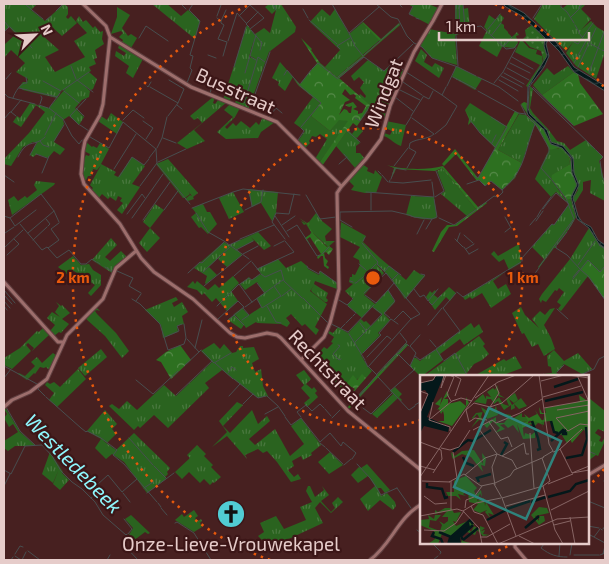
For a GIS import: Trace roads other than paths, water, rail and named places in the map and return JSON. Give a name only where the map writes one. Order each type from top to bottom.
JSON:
[{"type":"street","points":[[4,407],[12,400],[30,392],[46,381],[69,333],[103,299],[118,266],[136,251],[120,224],[86,188],[81,177],[85,141],[100,115],[103,104],[110,37],[106,26],[82,4]]},
{"type":"street","name":"Windgat","points":[[301,360],[324,337],[338,298],[338,190],[340,185],[366,159],[381,139],[390,106],[418,45],[442,4]]},
{"type":"street","name":"Busstraat","points":[[110,37],[191,87],[277,122],[340,185]]},
{"type":"street","name":"Rechtstraat","points":[[136,251],[154,272],[193,299],[230,333],[242,338],[264,333],[277,335],[348,411],[420,469]]},
{"type":"street","points":[[4,282],[62,346]]},
{"type":"street","points":[[589,474],[605,465]]},
{"type":"street","points":[[370,560],[380,552],[407,514],[420,505]]},
{"type":"street","points":[[516,544],[517,549],[526,560]]},
{"type":"water","points":[[503,4],[508,4],[524,13],[556,42],[574,67],[605,86],[605,91],[574,72],[559,51],[548,40],[546,44],[549,56],[544,67],[529,87],[528,108],[530,114],[547,130],[551,142],[563,146],[573,158],[574,173],[579,185],[573,198],[578,216],[582,222],[591,227],[598,240],[605,245],[605,248],[599,244],[589,228],[577,219],[571,197],[577,185],[572,173],[571,158],[562,148],[551,144],[544,130],[527,112],[528,87],[547,56],[544,46],[545,38],[522,16]]},
{"type":"waterway","points":[[25,4],[32,10]]},
{"type":"waterway","points":[[56,11],[63,4]]},
{"type":"waterway","points":[[181,4],[186,9]]},
{"type":"waterway","points":[[185,81],[187,83],[192,70],[190,68],[193,56],[190,55],[200,21],[189,10],[193,4]]},
{"type":"waterway","points":[[239,16],[251,4]]},
{"type":"waterway","points":[[273,4],[276,10]]},
{"type":"waterway","points":[[332,4],[349,33]]},
{"type":"waterway","points":[[376,4],[391,17],[398,19],[407,36],[414,43],[422,47],[432,58],[458,67],[476,76]]},
{"type":"waterway","points":[[399,4],[402,7]]},
{"type":"waterway","points":[[456,4],[456,35]]},
{"type":"waterway","points":[[459,4],[460,31]]},
{"type":"waterway","points":[[463,4],[465,28]]},
{"type":"waterway","points":[[533,18],[542,4]]},
{"type":"waterway","points":[[561,4],[561,7],[567,12],[574,23]]},
{"type":"waterway","points":[[571,17],[583,4]]},
{"type":"waterway","points":[[217,16],[221,5]]},
{"type":"waterway","points":[[250,5],[264,18],[250,29]]},
{"type":"waterway","points":[[413,6],[409,14],[413,16]]},
{"type":"waterway","points":[[363,56],[355,46],[349,33],[379,7]]},
{"type":"waterway","points":[[303,9],[308,18]]},
{"type":"waterway","points":[[32,10],[43,19]]},
{"type":"waterway","points":[[221,21],[226,10]]},
{"type":"waterway","points":[[249,27],[246,24],[258,12]]},
{"type":"waterway","points":[[228,41],[237,13],[246,23]]},
{"type":"waterway","points":[[488,29],[500,14]]},
{"type":"waterway","points":[[46,20],[51,16]]},
{"type":"waterway","points":[[217,18],[224,25],[218,39],[227,42],[223,56]]},
{"type":"waterway","points":[[309,20],[337,44]]},
{"type":"waterway","points":[[4,21],[9,27],[4,32]]},
{"type":"waterway","points":[[491,36],[501,23]]},
{"type":"waterway","points":[[574,42],[578,44],[593,23]]},
{"type":"waterway","points":[[391,31],[399,24]]},
{"type":"waterway","points":[[575,25],[579,32]]},
{"type":"waterway","points":[[139,38],[146,26],[168,41]]},
{"type":"waterway","points":[[457,34],[467,28],[481,26],[506,49],[514,48],[517,44]]},
{"type":"waterway","points":[[10,27],[24,40]]},
{"type":"waterway","points":[[234,67],[246,27]]},
{"type":"waterway","points":[[578,67],[596,28]]},
{"type":"waterway","points":[[251,30],[262,43]]},
{"type":"waterway","points":[[381,40],[390,32]]},
{"type":"waterway","points":[[589,73],[604,32]]},
{"type":"waterway","points":[[579,33],[583,38]]},
{"type":"waterway","points":[[245,73],[256,35]]},
{"type":"waterway","points":[[456,36],[458,66]]},
{"type":"waterway","points":[[504,46],[512,37]]},
{"type":"waterway","points":[[340,49],[337,46],[350,38]]},
{"type":"waterway","points":[[25,40],[32,48]]},
{"type":"waterway","points":[[364,55],[380,41]]},
{"type":"waterway","points":[[574,63],[586,41]]},
{"type":"waterway","points":[[260,50],[262,43]]},
{"type":"waterway","points":[[394,62],[413,44]]},
{"type":"waterway","points":[[591,44],[600,49]]},
{"type":"waterway","points":[[494,83],[503,72],[516,48]]},
{"type":"waterway","points":[[254,97],[270,52]]},
{"type":"waterway","points":[[208,55],[216,58]]},
{"type":"waterway","points":[[251,57],[256,60]]},
{"type":"waterway","points":[[245,100],[258,57],[265,62]]},
{"type":"waterway","points":[[346,70],[363,57]]},
{"type":"waterway","points":[[339,78],[364,57],[384,71],[394,62],[404,71]]},
{"type":"waterway","points":[[512,57],[533,69]]},
{"type":"waterway","points":[[312,69],[318,63],[338,79]]},
{"type":"waterway","points":[[510,63],[530,73]]},
{"type":"waterway","points":[[71,66],[76,79]]},
{"type":"waterway","points":[[447,86],[456,67]]},
{"type":"waterway","points":[[507,68],[529,80]]},
{"type":"waterway","points":[[284,75],[287,70],[300,85]]},
{"type":"waterway","points":[[301,83],[311,70]]},
{"type":"waterway","points":[[338,77],[345,71]]},
{"type":"waterway","points":[[63,90],[89,72]]},
{"type":"waterway","points":[[406,72],[442,95],[446,87]]},
{"type":"waterway","points":[[6,79],[11,73]]},
{"type":"waterway","points":[[504,73],[524,84]]},
{"type":"waterway","points":[[501,76],[522,87]]},
{"type":"waterway","points":[[13,98],[20,86],[27,83],[26,77]]},
{"type":"waterway","points":[[453,77],[476,89]]},
{"type":"waterway","points":[[478,77],[499,87],[518,101]]},
{"type":"waterway","points":[[77,80],[93,92]]},
{"type":"waterway","points":[[169,80],[184,89],[178,103]]},
{"type":"waterway","points":[[210,93],[214,80]]},
{"type":"waterway","points":[[499,80],[518,91]]},
{"type":"waterway","points":[[43,81],[61,91]]},
{"type":"waterway","points":[[147,86],[151,82]]},
{"type":"waterway","points":[[403,82],[422,95]]},
{"type":"waterway","points":[[300,86],[321,103],[301,127]]},
{"type":"waterway","points":[[150,87],[178,103],[168,116]]},
{"type":"waterway","points":[[533,87],[573,125]]},
{"type":"waterway","points":[[19,88],[57,97]]},
{"type":"waterway","points":[[532,88],[595,149]]},
{"type":"waterway","points":[[398,89],[420,100]]},
{"type":"waterway","points":[[64,91],[79,103]]},
{"type":"waterway","points":[[423,96],[429,99],[433,91]]},
{"type":"waterway","points":[[478,91],[518,113],[526,114]]},
{"type":"waterway","points":[[4,93],[8,97],[35,104]]},
{"type":"waterway","points":[[60,93],[49,108],[63,119],[72,136],[79,144],[82,140]]},
{"type":"waterway","points":[[435,134],[446,125],[457,106],[442,95]]},
{"type":"waterway","points":[[40,104],[41,96]]},
{"type":"waterway","points":[[395,97],[413,111]]},
{"type":"waterway","points":[[411,116],[423,97]]},
{"type":"waterway","points":[[79,125],[70,116],[86,99]]},
{"type":"waterway","points":[[16,116],[11,112],[21,100]]},
{"type":"waterway","points":[[39,105],[48,108]]},
{"type":"waterway","points":[[177,105],[182,109]]},
{"type":"waterway","points":[[521,105],[526,115]]},
{"type":"waterway","points":[[355,118],[360,121],[370,106]]},
{"type":"waterway","points":[[76,108],[84,116]]},
{"type":"waterway","points":[[269,117],[276,108],[282,113]]},
{"type":"waterway","points":[[123,120],[133,110],[144,118]]},
{"type":"waterway","points":[[4,119],[11,112]]},
{"type":"waterway","points":[[45,135],[56,113]]},
{"type":"waterway","points":[[527,116],[536,125],[549,148],[541,168],[551,179]]},
{"type":"waterway","points":[[157,148],[162,138],[167,117]]},
{"type":"waterway","points":[[406,125],[411,117]]},
{"type":"waterway","points":[[475,176],[478,178],[507,127],[491,117]]},
{"type":"waterway","points":[[407,168],[416,152],[409,148],[410,143],[434,134],[412,118]]},
{"type":"waterway","points":[[470,120],[495,147]]},
{"type":"waterway","points":[[143,121],[153,128],[146,139]]},
{"type":"waterway","points":[[90,137],[109,148],[123,122],[156,149],[157,164],[190,204]]},
{"type":"waterway","points":[[478,208],[494,196],[498,197],[516,175],[535,124]]},
{"type":"waterway","points":[[54,141],[64,125]]},
{"type":"waterway","points":[[80,125],[89,131]]},
{"type":"waterway","points":[[298,140],[304,131],[301,128]]},
{"type":"waterway","points":[[346,130],[360,142]]},
{"type":"waterway","points":[[288,131],[293,136]]},
{"type":"waterway","points":[[114,169],[136,134]]},
{"type":"waterway","points":[[492,143],[496,135]]},
{"type":"waterway","points":[[18,157],[25,147],[45,137]]},
{"type":"waterway","points":[[163,138],[176,143]]},
{"type":"waterway","points":[[40,141],[43,145],[49,147]]},
{"type":"waterway","points":[[30,155],[37,142]]},
{"type":"waterway","points":[[394,166],[408,148]]},
{"type":"waterway","points":[[149,158],[156,149]]},
{"type":"waterway","points":[[158,162],[186,149]]},
{"type":"waterway","points":[[596,150],[603,157],[600,160]]},
{"type":"waterway","points":[[36,154],[47,158]]},
{"type":"waterway","points":[[344,154],[350,161]]},
{"type":"waterway","points":[[42,173],[49,156]]},
{"type":"waterway","points":[[119,177],[132,157],[144,165],[149,159]]},
{"type":"waterway","points":[[339,164],[347,157]]},
{"type":"waterway","points":[[600,161],[602,176],[605,182]]},
{"type":"waterway","points":[[140,186],[157,163]]},
{"type":"waterway","points":[[391,179],[395,168],[406,170]]},
{"type":"waterway","points":[[378,171],[381,174]]},
{"type":"waterway","points":[[435,197],[444,191],[436,171]]},
{"type":"waterway","points":[[132,218],[163,174]]},
{"type":"waterway","points":[[4,175],[14,182]]},
{"type":"waterway","points":[[382,175],[388,182]]},
{"type":"waterway","points":[[390,180],[389,182],[403,183],[431,180]]},
{"type":"waterway","points":[[467,184],[479,180],[485,186],[491,181],[502,190]]},
{"type":"waterway","points":[[552,180],[558,188]]},
{"type":"waterway","points":[[143,220],[170,182]]},
{"type":"waterway","points":[[366,192],[434,197],[432,182]]},
{"type":"waterway","points":[[192,208],[243,189],[300,195]]},
{"type":"waterway","points":[[559,189],[567,200]]},
{"type":"waterway","points":[[249,190],[252,206]]},
{"type":"waterway","points":[[245,210],[261,202],[263,190]]},
{"type":"waterway","points":[[164,210],[178,191]]},
{"type":"waterway","points":[[371,193],[371,210]]},
{"type":"waterway","points":[[522,261],[522,258],[552,224],[554,225],[569,204],[556,193],[549,201]]},
{"type":"waterway","points":[[4,216],[10,218],[41,194],[54,211],[59,222]]},
{"type":"waterway","points":[[127,214],[142,194],[145,198]]},
{"type":"waterway","points":[[285,239],[272,222],[276,213],[289,214],[294,194]]},
{"type":"waterway","points":[[306,195],[320,219],[336,217]]},
{"type":"waterway","points":[[542,209],[551,197]]},
{"type":"waterway","points":[[352,227],[340,220],[340,212],[392,211],[414,217],[432,219],[437,217],[434,199]]},
{"type":"waterway","points":[[543,209],[549,201]]},
{"type":"waterway","points":[[567,201],[574,219]]},
{"type":"waterway","points":[[439,218],[454,225],[477,209]]},
{"type":"waterway","points":[[10,218],[15,226],[36,210]]},
{"type":"waterway","points":[[537,217],[541,210]]},
{"type":"waterway","points":[[28,233],[54,211]]},
{"type":"waterway","points":[[536,221],[543,211]]},
{"type":"waterway","points":[[196,213],[208,232],[249,259]]},
{"type":"waterway","points":[[275,216],[289,237]]},
{"type":"waterway","points":[[282,225],[295,216]]},
{"type":"waterway","points":[[505,217],[511,228]]},
{"type":"waterway","points":[[530,225],[536,218]]},
{"type":"waterway","points":[[46,219],[50,224],[48,226]]},
{"type":"waterway","points":[[426,229],[432,219]]},
{"type":"waterway","points":[[417,234],[424,220]]},
{"type":"waterway","points":[[539,267],[573,220]]},
{"type":"waterway","points":[[568,230],[574,220]]},
{"type":"waterway","points":[[59,223],[51,229],[59,240],[48,248],[57,258],[69,250],[81,264],[86,264],[92,259],[96,262]]},
{"type":"waterway","points":[[20,224],[42,250],[48,248]]},
{"type":"waterway","points":[[240,239],[274,225]]},
{"type":"waterway","points":[[287,231],[297,225],[317,256],[320,255]]},
{"type":"waterway","points":[[5,233],[14,227]]},
{"type":"waterway","points":[[33,240],[47,227]]},
{"type":"waterway","points":[[505,232],[510,228]]},
{"type":"waterway","points":[[4,248],[23,230]]},
{"type":"waterway","points":[[557,245],[567,232]]},
{"type":"waterway","points":[[457,241],[460,233]]},
{"type":"waterway","points":[[464,235],[473,243]]},
{"type":"waterway","points":[[363,241],[365,237]]},
{"type":"waterway","points":[[7,255],[19,244],[14,239]]},
{"type":"waterway","points":[[455,239],[463,247]]},
{"type":"waterway","points":[[229,245],[240,240]]},
{"type":"waterway","points":[[236,250],[253,241]]},
{"type":"waterway","points":[[274,246],[284,241]]},
{"type":"waterway","points":[[257,269],[294,252],[285,241]]},
{"type":"waterway","points":[[578,265],[595,241]]},
{"type":"waterway","points":[[188,273],[200,262],[202,263],[224,242]]},
{"type":"waterway","points":[[362,243],[385,272]]},
{"type":"waterway","points":[[466,249],[474,244]]},
{"type":"waterway","points":[[599,245],[605,249]]},
{"type":"waterway","points":[[243,254],[258,246]]},
{"type":"waterway","points":[[556,246],[580,269]]},
{"type":"waterway","points":[[220,256],[230,247]]},
{"type":"waterway","points":[[322,254],[329,247]]},
{"type":"waterway","points":[[464,247],[469,254]]},
{"type":"waterway","points":[[469,254],[478,249]]},
{"type":"waterway","points":[[204,286],[242,255]]},
{"type":"waterway","points":[[203,272],[219,257]]},
{"type":"waterway","points":[[573,279],[588,260],[600,272],[605,266]]},
{"type":"waterway","points":[[234,276],[251,261]]},
{"type":"waterway","points":[[252,262],[260,272]]},
{"type":"waterway","points":[[457,292],[463,297],[521,262]]},
{"type":"waterway","points":[[359,264],[366,270]]},
{"type":"waterway","points":[[369,271],[376,264]]},
{"type":"waterway","points":[[307,266],[319,274],[320,271],[337,283]]},
{"type":"waterway","points":[[385,271],[389,266],[401,275]]},
{"type":"waterway","points":[[105,267],[113,272]]},
{"type":"waterway","points":[[533,276],[539,268]]},
{"type":"waterway","points":[[261,274],[265,277],[281,270],[284,281],[302,298]]},
{"type":"waterway","points":[[573,277],[579,270]]},
{"type":"waterway","points":[[581,270],[589,277],[605,300]]},
{"type":"waterway","points":[[117,271],[133,278],[129,286],[141,293]]},
{"type":"waterway","points":[[364,276],[368,271]]},
{"type":"waterway","points":[[364,293],[386,273],[406,298]]},
{"type":"waterway","points":[[240,284],[249,278],[252,280],[260,274]]},
{"type":"waterway","points":[[365,274],[374,282]]},
{"type":"waterway","points":[[392,280],[398,274]]},
{"type":"waterway","points":[[365,361],[368,367],[411,319],[420,314],[406,298],[425,275],[421,274]]},
{"type":"waterway","points":[[355,283],[363,277]]},
{"type":"waterway","points":[[257,299],[262,308],[281,296],[274,286],[283,280]]},
{"type":"waterway","points":[[257,283],[264,292]]},
{"type":"waterway","points":[[390,318],[384,313],[395,301],[388,290],[394,283]]},
{"type":"waterway","points":[[217,306],[239,284],[252,302]]},
{"type":"waterway","points":[[245,307],[273,287]]},
{"type":"waterway","points":[[282,296],[291,289]]},
{"type":"waterway","points":[[414,289],[420,297],[424,295],[428,301],[438,289]]},
{"type":"waterway","points":[[4,290],[15,303]]},
{"type":"waterway","points":[[365,295],[376,303],[388,290]]},
{"type":"waterway","points":[[443,360],[436,349],[460,331],[443,308],[456,293]]},
{"type":"waterway","points":[[136,301],[141,294]]},
{"type":"waterway","points":[[4,295],[12,304]]},
{"type":"waterway","points":[[429,302],[432,305],[441,295]]},
{"type":"waterway","points":[[303,298],[320,315]]},
{"type":"waterway","points":[[132,299],[140,304],[160,324],[168,350],[184,344],[186,338],[184,324]]},
{"type":"waterway","points":[[339,300],[347,305],[352,300]]},
{"type":"waterway","points":[[4,301],[10,308]]},
{"type":"waterway","points":[[218,319],[238,301],[244,307],[228,320]]},
{"type":"waterway","points":[[348,332],[374,305]]},
{"type":"waterway","points":[[4,306],[7,310]]},
{"type":"waterway","points":[[267,306],[276,322],[281,323]]},
{"type":"waterway","points":[[348,306],[356,313]]},
{"type":"waterway","points":[[242,320],[249,315],[243,308]]},
{"type":"waterway","points":[[366,331],[382,314],[374,308]]},
{"type":"waterway","points":[[428,325],[442,308]]},
{"type":"waterway","points":[[557,309],[568,319]]},
{"type":"waterway","points":[[394,320],[403,311],[411,319]]},
{"type":"waterway","points":[[234,315],[244,325]]},
{"type":"waterway","points":[[321,316],[327,322],[348,332]]},
{"type":"waterway","points":[[346,323],[352,317]]},
{"type":"waterway","points":[[363,353],[381,335],[379,333],[391,319],[398,324]]},
{"type":"waterway","points":[[195,348],[202,320]]},
{"type":"waterway","points":[[355,342],[366,331],[360,323]]},
{"type":"waterway","points":[[165,337],[179,331],[177,326],[182,324]]},
{"type":"waterway","points":[[341,328],[345,324]]},
{"type":"waterway","points":[[377,374],[407,342],[400,333]]},
{"type":"waterway","points":[[349,334],[365,360]]},
{"type":"waterway","points":[[390,391],[414,370],[410,366],[416,353],[410,346],[420,335]]},
{"type":"waterway","points":[[367,357],[387,336],[391,339]]},
{"type":"waterway","points":[[187,339],[199,352],[201,350]]},
{"type":"waterway","points":[[430,340],[436,347]]},
{"type":"waterway","points":[[398,353],[407,344],[409,346]]},
{"type":"waterway","points":[[338,345],[340,346],[333,354],[339,360],[341,359]]},
{"type":"waterway","points":[[415,356],[420,360],[435,350]]},
{"type":"waterway","points":[[202,351],[214,363],[231,353]]},
{"type":"waterway","points":[[185,365],[199,352]]},
{"type":"waterway","points":[[444,361],[455,353],[466,373]]},
{"type":"waterway","points":[[382,371],[398,354],[410,366]]},
{"type":"waterway","points":[[580,375],[594,369],[599,359],[605,356]]},
{"type":"waterway","points":[[176,395],[212,361]]},
{"type":"waterway","points":[[215,363],[233,379]]},
{"type":"waterway","points":[[557,372],[564,365]]},
{"type":"waterway","points":[[4,366],[37,384]]},
{"type":"waterway","points":[[228,373],[232,367],[236,370]]},
{"type":"waterway","points":[[369,367],[377,375]]},
{"type":"waterway","points":[[4,378],[11,369]]},
{"type":"waterway","points":[[136,380],[153,394],[178,371]]},
{"type":"waterway","points":[[329,381],[335,375]]},
{"type":"waterway","points":[[368,385],[377,375]]},
{"type":"waterway","points":[[378,377],[409,410],[415,406]]},
{"type":"waterway","points":[[234,379],[258,398],[266,396]]},
{"type":"waterway","points":[[229,396],[240,384]]},
{"type":"waterway","points":[[355,399],[367,386]]},
{"type":"waterway","points":[[40,387],[38,389],[45,396]]},
{"type":"waterway","points":[[355,401],[365,390]]},
{"type":"waterway","points":[[363,408],[371,414],[392,393]]},
{"type":"waterway","points":[[243,404],[253,394]]},
{"type":"waterway","points":[[267,396],[285,416]]},
{"type":"waterway","points":[[46,397],[81,428]]},
{"type":"waterway","points":[[415,405],[420,402]]},
{"type":"waterway","points":[[301,417],[297,412],[306,405],[312,411],[320,404],[324,408]]},
{"type":"waterway","name":"Westledebeek","points":[[6,407],[20,431],[35,445]]},
{"type":"waterway","points":[[265,414],[278,407]]},
{"type":"waterway","points":[[325,409],[331,416]]},
{"type":"waterway","points":[[332,418],[340,410]]},
{"type":"waterway","points":[[285,417],[291,425],[301,418],[320,442],[330,433],[341,446],[343,442],[356,453],[352,459]]},
{"type":"waterway","points":[[81,428],[101,438],[117,450],[113,455],[137,479],[122,492],[108,475],[97,485]]},
{"type":"waterway","points":[[129,438],[153,465]]},
{"type":"waterway","points":[[320,443],[325,447]]},
{"type":"waterway","name":"Westledebeek","points":[[4,470],[11,474],[25,446],[42,445],[52,456],[61,471],[95,502],[103,515],[127,534]]},
{"type":"waterway","points":[[326,448],[343,464]]},
{"type":"waterway","points":[[589,451],[595,454]]},
{"type":"waterway","points":[[344,465],[351,459]]},
{"type":"waterway","points":[[357,464],[371,479],[381,495],[397,488]]},
{"type":"waterway","points":[[154,466],[166,478]]},
{"type":"waterway","points":[[147,493],[174,473]]},
{"type":"waterway","points":[[4,486],[10,474]]},
{"type":"waterway","points":[[138,480],[157,502]]},
{"type":"waterway","points":[[144,488],[153,482]]},
{"type":"waterway","points":[[397,488],[411,508]]},
{"type":"waterway","points":[[91,498],[99,491]]},
{"type":"waterway","points":[[123,493],[130,502]]},
{"type":"waterway","points":[[589,501],[605,508]]},
{"type":"waterway","points":[[158,503],[161,507]]},
{"type":"waterway","points":[[161,508],[167,515]]},
{"type":"waterway","points":[[124,519],[132,529],[128,534]]},
{"type":"waterway","points":[[175,523],[177,522],[194,533],[211,560]]},
{"type":"waterway","points":[[589,526],[599,528]]},
{"type":"waterway","points":[[600,529],[594,537],[605,543]]},
{"type":"waterway","points":[[589,534],[594,537]]},
{"type":"waterway","name":"Westledebeek","points":[[127,537],[123,544],[138,560]]},
{"type":"waterway","points":[[433,544],[441,552],[440,554]]},
{"type":"waterway","points":[[544,544],[541,548],[547,552],[567,557]]},
{"type":"waterway","points":[[559,556],[560,544]]},
{"type":"waterway","points":[[570,555],[572,544]]},
{"type":"waterway","points":[[15,554],[20,546],[23,547]]},
{"type":"waterway","points":[[603,554],[605,546]]},
{"type":"waterway","points":[[28,551],[40,560]]},
{"type":"waterway","points":[[22,560],[26,552]]},
{"type":"waterway","points":[[600,555],[605,553]]},
{"type":"waterway","points":[[107,560],[110,555]]},
{"type":"waterway","points":[[574,555],[599,555]]},
{"type":"waterway","points":[[15,556],[21,560]]},
{"type":"waterway","points":[[433,560],[438,556]]},
{"type":"place","name":"Onze-Lieve-Vrouwekapel","points":[[231,514]]}]
